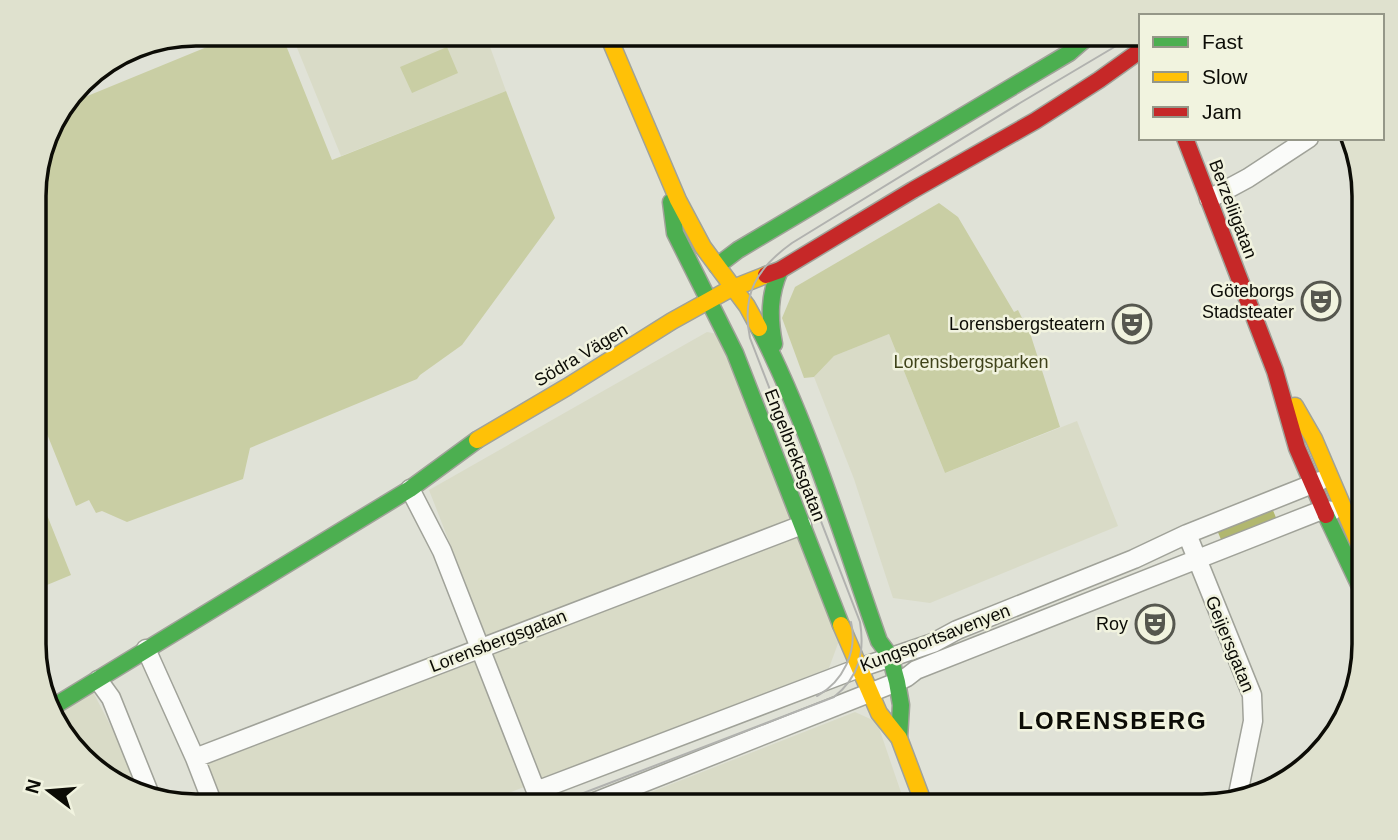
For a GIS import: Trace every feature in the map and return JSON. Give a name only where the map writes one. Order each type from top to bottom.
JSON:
[{"type":"street","name":"Engelbrektsgatan","points":[[612,46],[678,200],[703,247],[747,306],[778,366],[807,437],[879,641],[890,656],[901,705],[899,738]]},
{"type":"street","points":[[716,266],[738,250],[1077,46]]},
{"type":"street","name":"Södra Vägen","points":[[58,704],[410,489],[478,439],[672,321],[734,287],[780,270],[1035,121],[1139,51]]},
{"type":"street","name":"Berzeliigatan","points":[[1186,140],[1275,371],[1297,447],[1352,571]]},
{"type":"street","points":[[1209,199],[1248,178],[1306,140]]},
{"type":"street","name":"Engelbrektsgatan","points":[[670,183],[675,233],[735,353],[859,668],[879,713],[899,738],[920,794]]},
{"type":"street","name":"Engelbrektsgatan","points":[[778,366],[769,317],[771,289],[780,270]]},
{"type":"street","name":"Berzeliigatan","points":[[1275,371],[1314,439],[1352,527]]},
{"type":"street","name":"Kungsportsavenyen","points":[[480,648],[536,790],[890,656],[933,643],[957,630],[1330,477]]},
{"type":"street","points":[[410,489],[442,551],[480,648]]},
{"type":"street","name":"Kungsportsavenyen","points":[[615,794],[897,682],[916,670],[1325,510],[1346,512]]},
{"type":"street","name":"Lorensbergsgatan","points":[[195,758],[802,525]]},
{"type":"street","name":"Geijersgatan","points":[[1187,534],[1252,695],[1254,721],[1239,790]]},
{"type":"street","points":[[146,649],[209,794]]},
{"type":"street","points":[[97,680],[111,698],[146,786]]},
{"type":"shaded area","points":[[296,46],[490,46],[506,91],[341,156]]},
{"type":"shaded area","points":[[707,332],[718,334],[840,638],[829,668],[506,794],[213,794],[201,765],[491,649],[429,490]]},
{"type":"shaded area","points":[[889,334],[945,473],[1077,421],[1118,526],[930,603],[893,598],[854,479],[814,377],[834,356]]},
{"type":"shaded area","points":[[1272,508],[1277,520],[1222,542],[1217,530]]},
{"type":"shaded area","points":[[93,692],[141,784],[104,764],[71,728],[61,712]]},
{"type":"shaded area","points":[[855,712],[877,722],[902,794],[646,794]]},
{"type":"green space","points":[[209,46],[286,46],[332,160],[506,91],[555,218],[462,345],[417,379],[250,448],[243,479],[127,522],[102,511],[96,513],[89,500],[76,506],[46,431],[47,176],[57,138],[82,98]]},
{"type":"green space","points":[[447,47],[458,73],[412,93],[400,67]]},
{"type":"green space","name":"Lorensbergsparken","points":[[939,203],[958,217],[1014,312],[1018,310],[1031,336],[1060,427],[945,473],[889,334],[834,356],[814,377],[804,378],[782,318],[795,287]]},
{"type":"green space","points":[[46,512],[71,575],[46,585]]},
{"type":"tram line","points":[[581,794],[834,697],[855,673],[862,644],[860,622],[750,338],[750,295],[761,272],[792,243],[1116,46]]},
{"type":"tram line","points":[[817,696],[834,683],[846,665],[852,644],[851,622]]},
{"type":"traffic: fast","points":[[717,266],[738,250],[1077,46]]},
{"type":"traffic: fast","points":[[671,202],[675,233],[735,353],[841,625]]},
{"type":"traffic: fast","points":[[774,344],[771,306],[780,270]]},
{"type":"traffic: fast","points":[[759,328],[810,443],[879,641],[890,656],[901,705],[899,738]]},
{"type":"traffic: fast","points":[[58,704],[410,489],[477,440]]},
{"type":"traffic: fast","points":[[1326,515],[1352,570]]},
{"type":"traffic: slow","points":[[613,46],[678,200],[703,247],[747,306],[759,328]]},
{"type":"traffic: slow","points":[[477,440],[672,321],[728,290],[766,275]]},
{"type":"traffic: slow","points":[[1295,406],[1314,439],[1352,528]]},
{"type":"traffic: slow","points":[[841,625],[879,713],[899,738],[920,794]]},
{"type":"traffic: jam","points":[[766,275],[780,270],[1035,121],[1139,51]]},
{"type":"traffic: jam","points":[[1186,140],[1275,371],[1297,448],[1326,515]]},
{"type":"place","name":"Göteborgs Stadsteater","points":[[1321,301]]},
{"type":"place","name":"Lorensbergsteatern","points":[[1132,324]]},
{"type":"place","name":"Roy","points":[[1155,624]]},
{"type":"district","name":"LORENSBERG","points":[[1113,720]]}]
